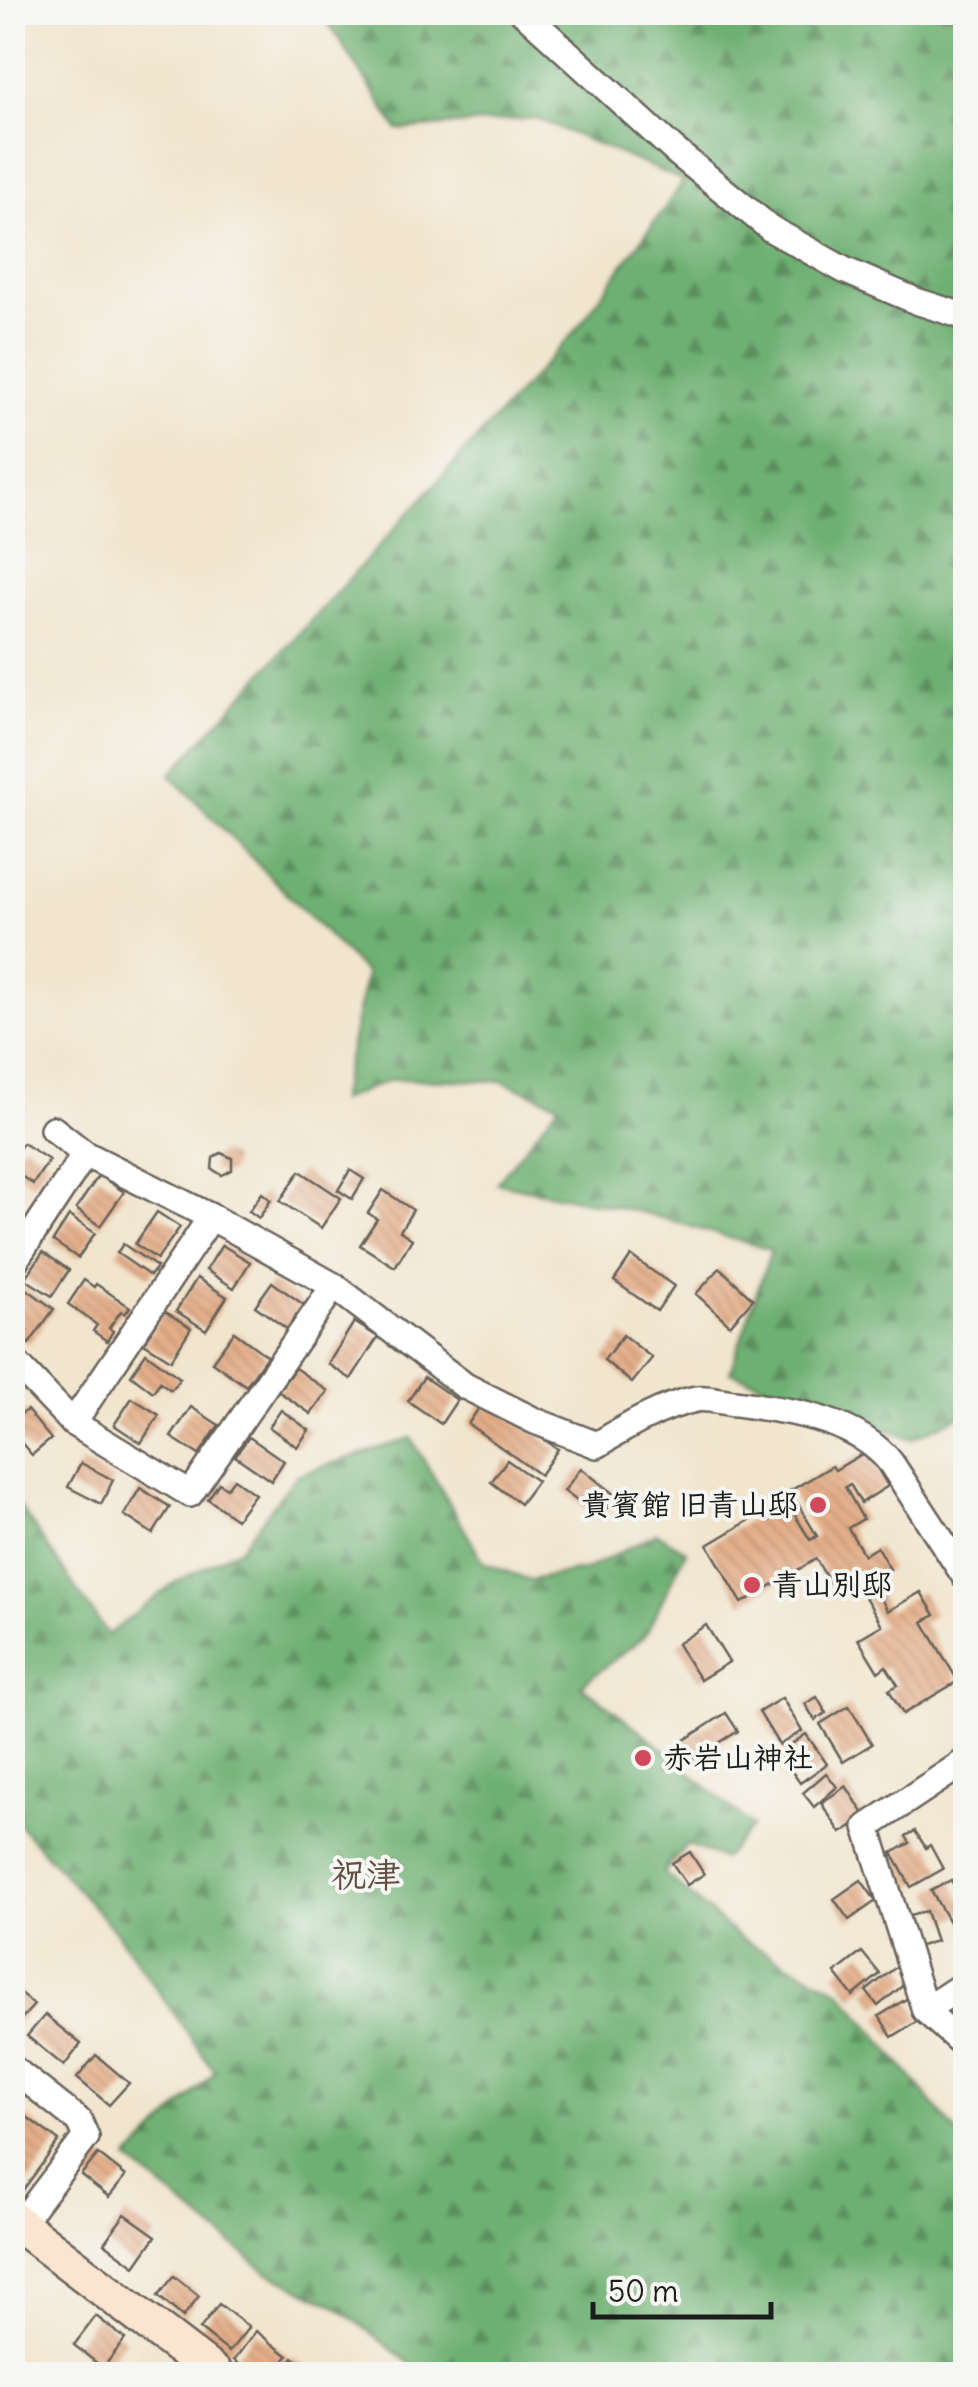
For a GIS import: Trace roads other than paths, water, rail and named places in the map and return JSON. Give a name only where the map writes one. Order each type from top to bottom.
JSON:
[{"type":"street","points":[[523,12],[674,150],[771,229],[844,270],[916,301],[966,317]]},
{"type":"street","points":[[52,1129],[86,1154],[211,1216],[334,1286],[466,1386],[535,1421],[597,1445],[633,1424],[698,1398],[814,1417],[854,1433],[877,1446],[891,1463],[966,1578]]},
{"type":"street","points":[[12,1265],[86,1154]]},
{"type":"street","points":[[73,1423],[211,1216]]},
{"type":"street","points":[[12,1359],[73,1423],[190,1494],[334,1286]]},
{"type":"street","points":[[966,1762],[867,1827],[925,2010],[966,2046]]},
{"type":"street","points":[[925,2010],[966,1982]]},
{"type":"street","points":[[12,2068],[80,2121],[86,2137],[16,2222],[216,2374]]},
{"type":"place","name":"貴賓館 旧青山邸","points":[[818,1505]]},
{"type":"place","name":"青山別邸","points":[[752,1585]]},
{"type":"place","name":"赤岩山神社","points":[[643,1758]]},
{"type":"district","name":"祝津","points":[[366,1875]]}]
